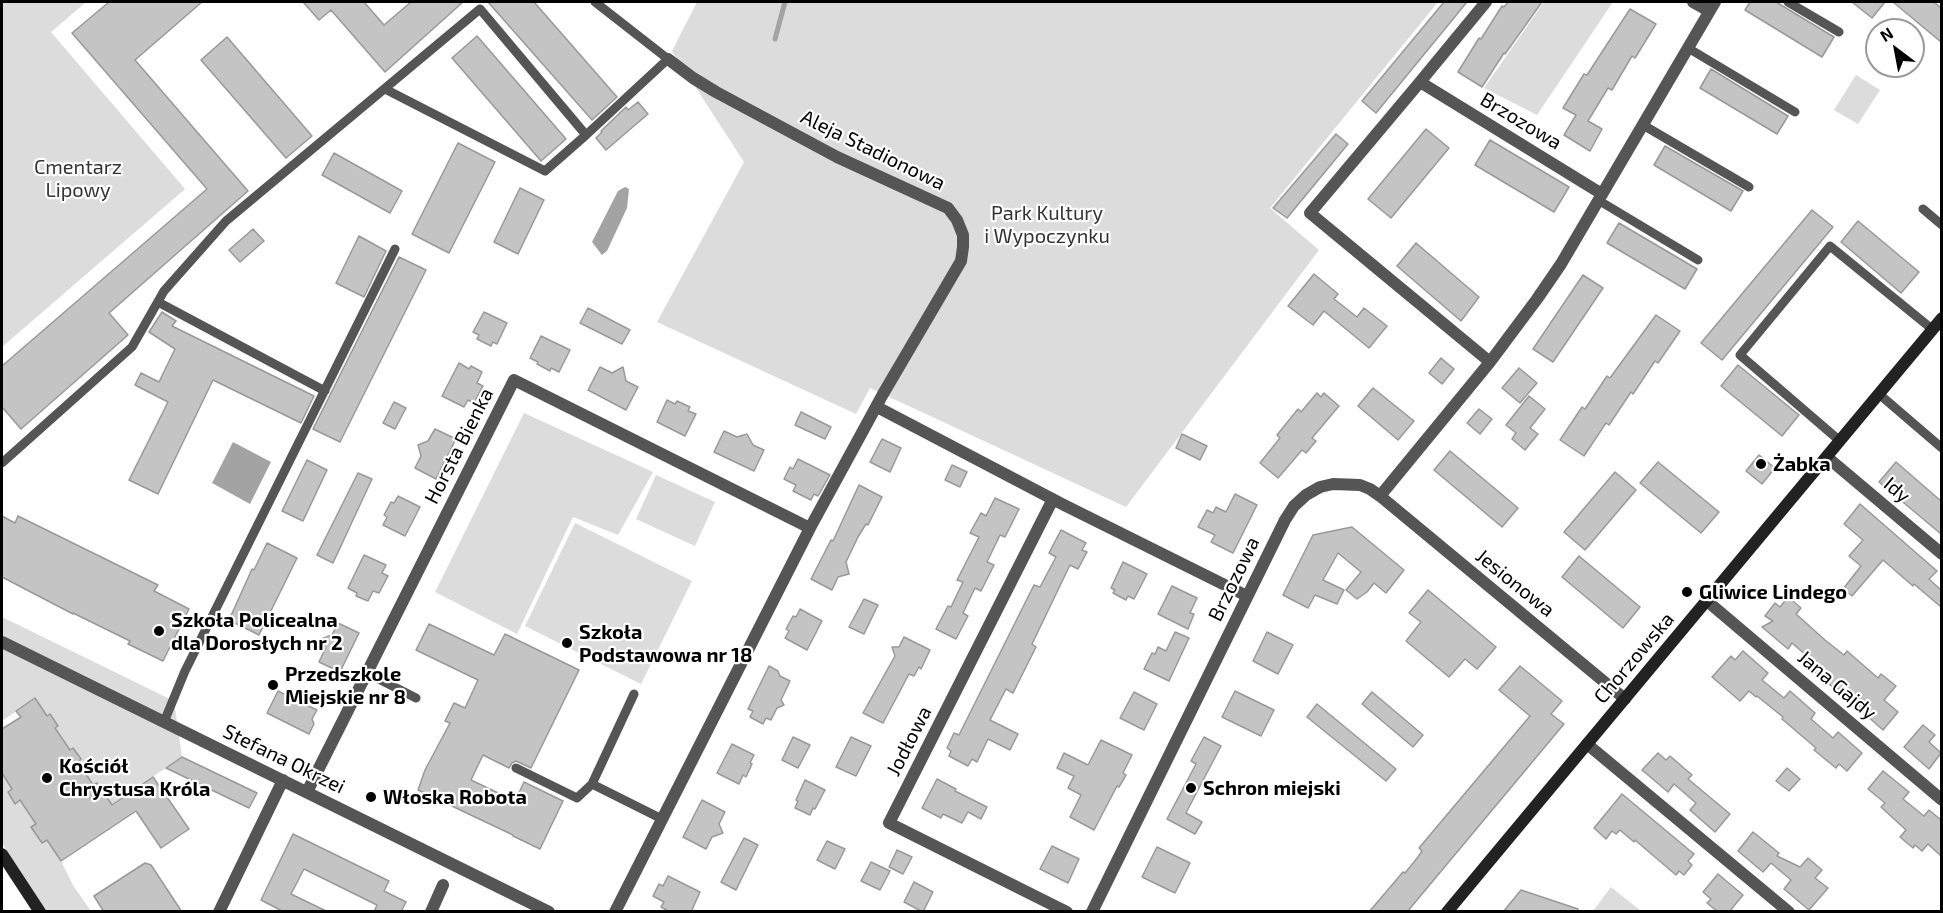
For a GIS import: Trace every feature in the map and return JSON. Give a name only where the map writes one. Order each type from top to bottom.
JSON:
[{"type":"main road","name":"Chorzowska","points":[[1447,912],[1941,318]]},
{"type":"main road","points":[[2,854],[40,912]]},
{"type":"street","points":[[1486,2],[1310,213],[1490,362]]},
{"type":"street","points":[[1380,496],[1490,362],[1561,264],[1712,6],[1693,2]]},
{"type":"street","name":"Aleja Stadionowa","points":[[668,59],[708,87],[817,146],[948,208],[957,220],[963,235],[961,261],[877,407]]},
{"type":"street","name":"Brzozowa","points":[[1420,82],[1600,197]]},
{"type":"street","name":"Horsta Bienka","points":[[307,792],[514,380],[810,528]]},
{"type":"street","points":[[615,912],[810,528],[877,407],[1053,499],[1247,596]]},
{"type":"street","name":"Idy","points":[[1827,457],[1941,554]]},
{"type":"street","name":"Brzozowa","points":[[1092,912],[1247,596],[1294,506],[1306,495],[1320,487],[1333,484],[1348,483],[1370,489],[1380,496]]},
{"type":"street","name":"Jesionowa","points":[[1380,496],[1625,699]]},
{"type":"street","name":"Jodłowa","points":[[1053,499],[889,823],[1067,912]]},
{"type":"street","name":"Jana Gajdy","points":[[1707,601],[1941,800]]},
{"type":"street","name":"Stefana Okrzei","points":[[2,642],[549,912]]},
{"type":"street","points":[[1587,744],[1788,912]]},
{"type":"street","points":[[219,912],[283,780]]},
{"type":"street","points":[[431,912],[443,885]]},
{"type":"lane","name":"Aleja Stadionowa","points":[[595,2],[668,59]]},
{"type":"lane","points":[[1788,2],[1839,32]]},
{"type":"lane","points":[[2,463],[132,347],[164,291],[226,221],[480,9],[586,135]]},
{"type":"lane","points":[[1688,48],[1795,112]]},
{"type":"lane","points":[[385,89],[545,171],[668,59]]},
{"type":"lane","points":[[1642,125],[1749,187]]},
{"type":"lane","points":[[1600,197],[1698,260]]},
{"type":"lane","points":[[1923,209],[1941,225]]},
{"type":"lane","points":[[1840,441],[1740,356],[1830,246],[1932,329]]},
{"type":"lane","points":[[164,722],[186,671],[395,249]]},
{"type":"lane","points":[[158,302],[325,391]]},
{"type":"lane","points":[[1879,394],[1941,448]]},
{"type":"lane","points":[[367,673],[416,698]]},
{"type":"lane","points":[[516,768],[577,798],[592,784],[634,694]]},
{"type":"lane","points":[[592,784],[662,819]]},
{"type":"green space","name":"Cmentarz Lipowy","points":[[2,2],[86,2],[51,32],[185,189],[2,347]]},
{"type":"green space","name":"Park Kultury i Wypoczynku","points":[[697,2],[1438,2],[1270,208],[1319,250],[1126,507],[870,388],[856,414],[657,322],[744,162],[672,51]]},
{"type":"green space","points":[[1544,2],[1613,2],[1537,115],[1484,88]]},
{"type":"green space","points":[[1856,75],[1880,90],[1858,124],[1834,110]]},
{"type":"green space","points":[[524,413],[653,472],[618,535],[573,517],[517,634],[435,592]]},
{"type":"green space","points":[[656,475],[715,502],[695,546],[636,519]]},
{"type":"green space","points":[[575,523],[692,581],[641,684],[525,626]]},
{"type":"green space","points":[[2,617],[174,701],[182,757],[108,807],[34,699],[2,721]]},
{"type":"green space","points":[[2,773],[61,861],[74,887],[91,911],[45,911],[2,843]]},
{"type":"green space","points":[[1611,887],[1641,911],[1593,911]]},
{"type":"shaded area","points":[[625,187],[629,189],[627,208],[607,251],[602,255],[592,242],[618,191]]},
{"type":"shaded area","points":[[233,442],[271,462],[250,504],[212,483]]},
{"type":"building","points":[[109,2],[202,2],[135,60],[248,191],[109,313],[128,335],[21,429],[2,407],[2,366],[207,189],[72,33]]},
{"type":"building","points":[[303,2],[364,2],[384,25],[411,2],[463,2],[385,72],[331,10],[319,20]]},
{"type":"building","points":[[488,2],[534,2],[617,97],[592,120]]},
{"type":"building","points":[[1444,2],[1467,2],[1376,113],[1362,101]]},
{"type":"building","points":[[1508,2],[1542,2],[1482,87],[1458,72],[1479,38],[1481,39],[1502,6],[1504,7]]},
{"type":"building","points":[[1750,2],[1776,2],[1834,37],[1822,57],[1745,10]]},
{"type":"building","points":[[1852,2],[1885,2],[1872,18]]},
{"type":"building","points":[[1893,2],[1934,2],[1941,8],[1941,42],[1925,29],[1925,18],[1912,18]]},
{"type":"building","points":[[1630,9],[1656,24],[1635,58],[1632,56],[1612,90],[1608,88],[1588,121],[1602,129],[1590,151],[1564,135],[1576,115],[1563,108]]},
{"type":"building","points":[[477,36],[566,139],[541,161],[452,58]]},
{"type":"building","points":[[227,37],[312,136],[286,158],[201,60]]},
{"type":"building","points":[[1711,69],[1788,116],[1777,134],[1700,88]]},
{"type":"building","points":[[638,102],[648,114],[606,150],[596,138],[626,107],[628,110]]},
{"type":"building","points":[[1426,129],[1449,148],[1391,218],[1368,199]]},
{"type":"building","points":[[1336,134],[1348,144],[1287,218],[1273,208]]},
{"type":"building","points":[[1490,140],[1569,187],[1554,212],[1475,165]]},
{"type":"building","points":[[458,143],[495,162],[449,253],[412,234]]},
{"type":"building","points":[[1665,146],[1743,191],[1731,211],[1654,165]]},
{"type":"building","points":[[334,153],[402,191],[390,213],[322,175]]},
{"type":"building","points":[[520,188],[544,200],[518,254],[494,242]]},
{"type":"building","points":[[1812,210],[1833,227],[1722,360],[1701,343]]},
{"type":"building","points":[[1858,221],[1919,272],[1901,293],[1841,242]]},
{"type":"building","points":[[1619,223],[1697,269],[1685,289],[1607,243]]},
{"type":"building","points":[[253,229],[264,241],[240,262],[229,250]]},
{"type":"building","points":[[359,236],[386,251],[364,297],[336,283]]},
{"type":"building","points":[[1416,243],[1479,297],[1461,321],[1397,266]]},
{"type":"building","points":[[399,257],[426,270],[340,442],[313,429]]},
{"type":"building","points":[[1314,274],[1338,294],[1334,299],[1357,317],[1364,308],[1387,326],[1369,348],[1324,311],[1313,325],[1288,306]]},
{"type":"building","points":[[1583,275],[1603,288],[1553,362],[1533,349]]},
{"type":"building","points":[[588,308],[630,330],[622,344],[580,323]]},
{"type":"building","points":[[162,312],[176,321],[172,326],[314,396],[301,423],[213,380],[158,494],[129,480],[168,402],[135,385],[141,373],[159,382],[175,349],[149,332]]},
{"type":"building","points":[[484,312],[507,323],[497,344],[493,342],[491,346],[477,339],[479,335],[473,332]]},
{"type":"building","points":[[1656,315],[1680,331],[1658,363],[1655,361],[1633,394],[1631,392],[1609,425],[1606,423],[1584,456],[1560,440],[1582,407],[1585,409],[1607,376],[1610,378]]},
{"type":"building","points":[[541,336],[570,350],[559,372],[551,368],[550,371],[530,358]]},
{"type":"building","points":[[1441,358],[1454,369],[1442,384],[1429,373]]},
{"type":"building","points":[[459,363],[469,369],[471,366],[482,372],[477,383],[483,386],[474,403],[468,400],[464,407],[442,396]]},
{"type":"building","points":[[1738,365],[1799,415],[1782,436],[1721,386]]},
{"type":"building","points":[[600,367],[612,373],[623,367],[626,381],[638,387],[626,410],[588,390]]},
{"type":"building","points":[[1519,368],[1537,383],[1520,403],[1502,388]]},
{"type":"building","points":[[1373,388],[1414,421],[1398,440],[1358,406]]},
{"type":"building","points":[[1317,393],[1321,397],[1324,393],[1339,406],[1312,438],[1316,441],[1306,453],[1302,450],[1278,478],[1260,463],[1280,438],[1277,435],[1298,409],[1301,412]]},
{"type":"building","points":[[1529,396],[1545,409],[1530,428],[1538,434],[1525,450],[1512,439],[1516,433],[1506,425]]},
{"type":"building","points":[[667,400],[675,404],[677,401],[690,407],[688,411],[696,414],[685,436],[657,422]]},
{"type":"building","points":[[394,402],[406,408],[395,429],[383,423]]},
{"type":"building","points":[[1479,409],[1492,419],[1480,434],[1467,423]]},
{"type":"building","points":[[801,412],[831,427],[825,439],[795,425]]},
{"type":"building","points":[[435,429],[456,439],[436,479],[415,468],[421,456],[418,445],[428,441]]},
{"type":"building","points":[[724,431],[737,437],[747,434],[753,445],[764,450],[754,471],[714,452]]},
{"type":"building","points":[[1182,434],[1207,446],[1200,460],[1176,448]]},
{"type":"building","points":[[882,439],[901,448],[890,472],[870,462]]},
{"type":"building","points":[[1450,451],[1518,508],[1502,527],[1434,470]]},
{"type":"building","name":"Żabka","points":[[1759,455],[1775,468],[1762,484],[1746,471]]},
{"type":"building","points":[[798,459],[830,475],[818,496],[814,494],[811,500],[793,491],[796,485],[784,479],[790,467],[793,469]]},
{"type":"building","points":[[307,460],[327,470],[303,521],[282,511]]},
{"type":"building","points":[[1658,462],[1719,512],[1701,533],[1640,483]]},
{"type":"building","points":[[1896,462],[1941,501],[1941,534],[1879,482]]},
{"type":"building","points":[[952,465],[967,472],[960,487],[945,480]]},
{"type":"building","points":[[1615,472],[1636,490],[1585,550],[1564,532]]},
{"type":"building","points":[[358,473],[372,479],[333,563],[317,555]]},
{"type":"building","points":[[859,485],[882,497],[846,562],[849,574],[838,577],[832,590],[811,579],[831,540],[833,541]]},
{"type":"building","points":[[1235,494],[1257,505],[1233,553],[1211,542],[1215,535],[1198,527],[1207,510],[1213,513],[1216,507],[1226,512]]},
{"type":"building","points":[[398,496],[420,507],[405,536],[383,525],[387,517],[384,515],[391,502],[394,503]]},
{"type":"building","points":[[995,498],[1019,509],[1005,537],[1000,535],[987,562],[994,565],[981,591],[975,588],[963,613],[968,616],[956,639],[936,629],[948,606],[951,607],[963,582],[957,580],[979,537],[970,533],[981,513],[986,516]]},
{"type":"building","points":[[1860,504],[1937,571],[1929,579],[1941,590],[1941,607],[1883,560],[1852,596],[1843,589],[1861,566],[1849,556],[1863,540],[1844,524]]},
{"type":"building","points":[[2,516],[15,523],[18,516],[158,585],[154,591],[189,609],[163,661],[128,644],[130,641],[2,577]]},
{"type":"building","points":[[1352,527],[1404,570],[1386,593],[1374,583],[1357,599],[1346,590],[1361,572],[1338,553],[1323,580],[1344,590],[1337,604],[1315,595],[1308,608],[1283,595],[1313,535]]},
{"type":"building","points":[[1061,530],[1086,543],[1082,550],[1087,552],[1078,569],[1070,565],[1032,644],[1036,647],[1013,693],[1006,689],[990,720],[1018,734],[1010,750],[988,739],[977,762],[972,759],[968,766],[949,756],[951,751],[947,748],[954,733],[959,735],[1034,585],[1040,587],[1056,557],[1049,553]]},
{"type":"building","points":[[267,543],[297,558],[259,635],[229,620],[252,569],[254,570]]},
{"type":"building","points":[[364,555],[386,565],[382,573],[388,576],[379,593],[373,591],[368,601],[356,596],[357,593],[348,588]]},
{"type":"building","points":[[1579,556],[1640,607],[1623,628],[1562,577]]},
{"type":"building","points":[[1123,562],[1147,574],[1134,599],[1128,596],[1126,600],[1113,593],[1115,590],[1111,588]]},
{"type":"building","points":[[1172,586],[1197,598],[1190,613],[1194,614],[1188,629],[1158,614]]},
{"type":"building","points":[[1428,590],[1496,647],[1477,669],[1465,659],[1449,677],[1406,641],[1421,622],[1409,613]]},
{"type":"building","points":[[1788,597],[1801,608],[1796,614],[1825,640],[1844,655],[1847,651],[1878,678],[1881,674],[1896,686],[1884,700],[1898,712],[1883,730],[1858,708],[1865,701],[1837,688],[1836,690],[1810,668],[1815,663],[1792,643],[1788,649],[1762,627],[1773,621],[1765,616],[1775,603],[1780,607]]},
{"type":"building","points":[[864,599],[878,605],[864,634],[849,627]]},
{"type":"building","points":[[800,609],[822,621],[807,650],[785,638],[789,631],[786,629]]},
{"type":"building","points":[[338,623],[359,633],[340,672],[319,662],[325,649],[321,639],[332,635]]},
{"type":"building","points":[[429,624],[494,655],[505,634],[579,670],[531,768],[516,761],[509,768],[483,755],[471,780],[515,801],[524,782],[563,801],[540,849],[418,790],[425,770],[450,723],[445,721],[454,703],[465,708],[478,680],[416,650]]},
{"type":"building","points":[[1175,632],[1189,638],[1169,681],[1144,669],[1152,653],[1155,654],[1158,647],[1166,651]]},
{"type":"building","points":[[1267,632],[1293,645],[1278,674],[1253,661]]},
{"type":"building","points":[[904,637],[930,650],[921,669],[919,667],[914,676],[909,674],[883,723],[863,713],[895,656],[892,647],[899,647]]},
{"type":"building","points":[[1743,651],[1768,673],[1762,680],[1784,698],[1790,691],[1815,713],[1811,719],[1833,738],[1838,732],[1862,753],[1847,771],[1839,764],[1836,768],[1814,750],[1816,748],[1757,696],[1749,691],[1740,701],[1712,677],[1731,656],[1735,660]]},
{"type":"building","points":[[769,666],[790,681],[781,700],[784,705],[777,708],[771,720],[766,718],[763,724],[750,717],[753,711],[748,709]]},
{"type":"building","points":[[1520,666],[1562,701],[1551,714],[1564,724],[1407,912],[1369,912],[1403,872],[1405,873],[1422,851],[1419,848],[1530,716],[1499,690]]},
{"type":"building","points":[[278,691],[290,697],[297,694],[300,702],[317,710],[312,719],[314,724],[309,734],[267,713]]},
{"type":"building","points":[[1235,691],[1274,710],[1261,736],[1222,717]]},
{"type":"building","points":[[1134,692],[1157,704],[1144,730],[1120,718]]},
{"type":"building","points":[[1372,692],[1423,735],[1413,747],[1362,704]]},
{"type":"building","name":"Kościół Chrystusa Króla","points":[[35,698],[47,716],[50,714],[58,726],[55,728],[70,750],[73,748],[81,759],[78,762],[93,785],[97,783],[112,805],[153,777],[189,829],[161,848],[136,811],[61,861],[47,840],[42,843],[31,827],[36,824],[20,800],[15,804],[8,792],[12,789],[2,773],[2,729],[21,717],[16,711]]},
{"type":"building","points":[[1317,704],[1396,769],[1386,781],[1307,717]]},
{"type":"building","points":[[1923,725],[1935,735],[1929,742],[1941,753],[1929,769],[1904,747]]},
{"type":"building","points":[[793,737],[810,745],[798,768],[782,760]]},
{"type":"building","points":[[851,737],[871,746],[856,776],[836,767]]},
{"type":"building","name":"Schron miejski","points":[[1204,737],[1221,746],[1186,813],[1202,822],[1195,834],[1167,819],[1196,764],[1191,761]]},
{"type":"building","points":[[1101,740],[1132,755],[1123,773],[1126,775],[1119,787],[1117,786],[1094,830],[1070,817],[1081,795],[1068,788],[1074,776],[1057,768],[1064,753],[1088,765]]},
{"type":"building","points":[[732,744],[754,755],[746,777],[743,775],[739,784],[717,773]]},
{"type":"building","points":[[1658,753],[1666,760],[1670,756],[1692,775],[1688,779],[1730,814],[1715,832],[1690,810],[1696,803],[1674,784],[1668,792],[1642,770]]},
{"type":"building","points":[[182,757],[257,793],[249,808],[166,768]]},
{"type":"building","points":[[1787,768],[1800,779],[1789,791],[1776,781]]},
{"type":"building","points":[[1883,771],[1909,792],[1903,799],[1924,816],[1929,810],[1941,820],[1941,856],[1928,844],[1922,851],[1915,845],[1913,848],[1900,837],[1906,830],[1881,807],[1885,803],[1868,789]]},
{"type":"building","points":[[937,779],[987,807],[981,819],[968,812],[962,823],[943,814],[941,818],[922,808]]},
{"type":"building","points":[[805,780],[825,790],[810,815],[795,808]]},
{"type":"building","points":[[1622,794],[1694,854],[1688,861],[1692,865],[1684,875],[1679,871],[1676,875],[1620,830],[1616,834],[1612,831],[1606,839],[1594,828]]},
{"type":"building","points":[[702,800],[725,812],[719,824],[723,833],[712,837],[706,849],[683,837]]},
{"type":"building","points":[[1753,832],[1779,853],[1777,856],[1800,867],[1808,858],[1822,870],[1815,878],[1828,888],[1809,910],[1784,889],[1791,880],[1771,863],[1763,872],[1738,851]]},
{"type":"building","points":[[293,834],[389,881],[384,891],[406,902],[401,912],[374,912],[377,905],[304,869],[291,894],[328,912],[284,912],[261,900]]},
{"type":"building","points":[[744,838],[758,845],[736,890],[721,882]]},
{"type":"building","points":[[827,841],[845,849],[835,869],[817,860]]},
{"type":"building","points":[[1052,846],[1079,859],[1068,883],[1040,869]]},
{"type":"building","points":[[1157,847],[1190,863],[1175,893],[1142,877]]},
{"type":"building","points":[[897,850],[912,857],[903,874],[889,867]]},
{"type":"building","points":[[871,862],[890,871],[880,890],[861,881]]},
{"type":"building","points":[[145,863],[151,865],[182,912],[104,912],[94,896]]},
{"type":"building","points":[[1718,874],[1743,895],[1729,912],[1718,912],[1707,903],[1711,899],[1703,892]]},
{"type":"building","points":[[668,876],[700,892],[691,912],[670,912],[661,907],[664,902],[653,896],[659,884],[663,886]]},
{"type":"building","points":[[914,882],[933,892],[923,912],[904,902]]},
{"type":"building","points":[[1521,890],[1578,909],[1578,912],[1503,912]]},
{"type":"waterway","points":[[775,39],[785,2]]},
{"type":"place","name":"Żabka","points":[[1761,464]]},
{"type":"place","name":"Gliwice Lindego","points":[[1687,592]]},
{"type":"place","name":"Szkoła Policealna dla Dorosłych nr 2","points":[[159,631]]},
{"type":"place","name":"Szkoła Podstawowa nr 18","points":[[567,643]]},
{"type":"place","name":"Przedszkole Miejskie nr 8","points":[[273,685]]},
{"type":"place","name":"Kościół Chrystusa Króla","points":[[47,778]]},
{"type":"place","name":"Schron miejski","points":[[1191,788]]},
{"type":"place","name":"Włoska Robota","points":[[371,797]]}]
